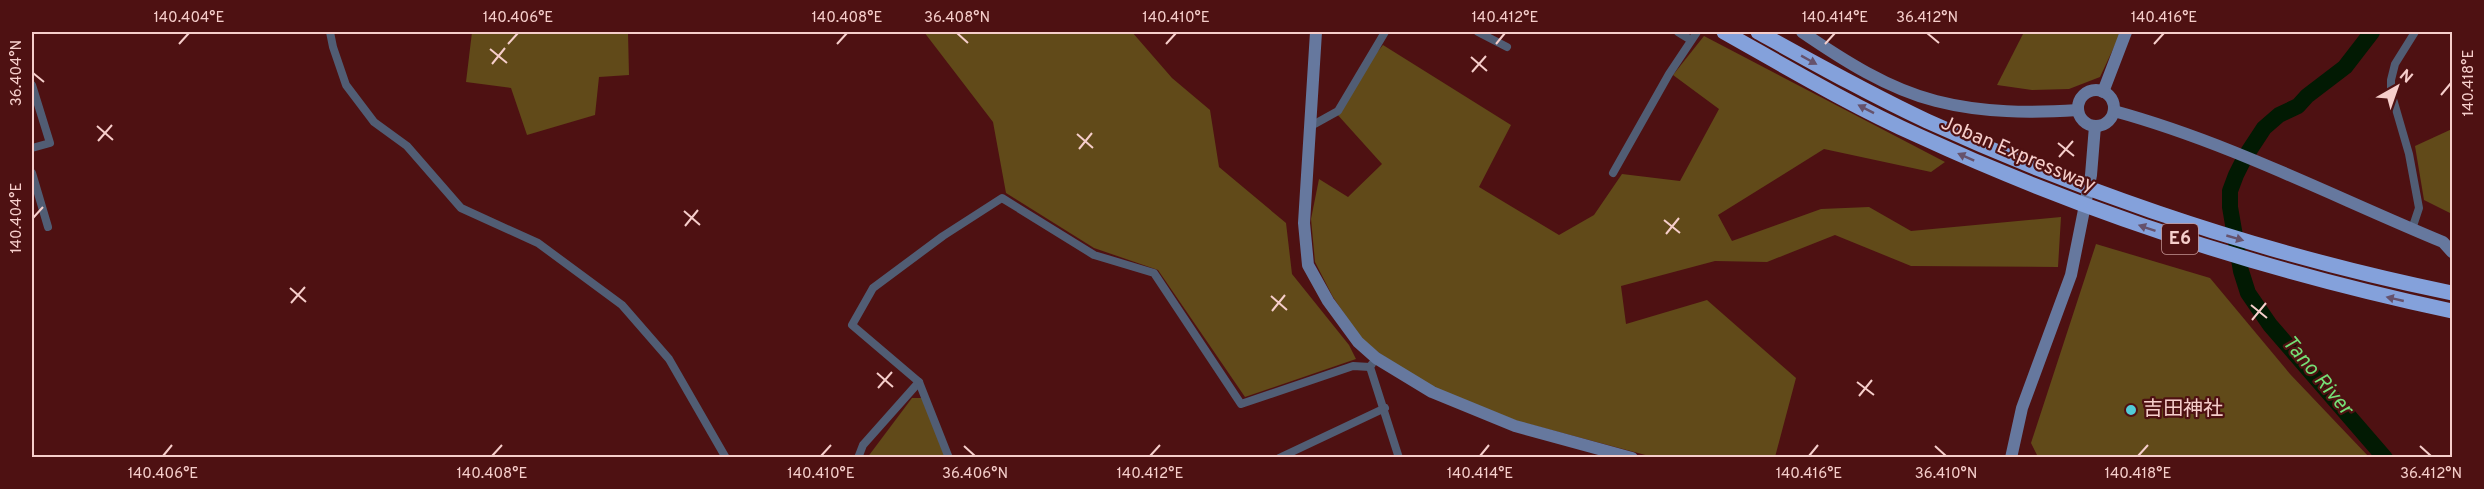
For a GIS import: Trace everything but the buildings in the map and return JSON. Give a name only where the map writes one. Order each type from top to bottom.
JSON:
[{"type":"highway","name":"Joban Expressway","points":[[1724,32],[1918,136],[2013,177],[2179,239],[2312,279],[2452,311]]},
{"type":"highway","name":"Joban Expressway","points":[[1758,32],[1830,72],[1925,120],[2079,186],[2184,223],[2316,262],[2452,293]]},
{"type":"street","points":[[330,32],[346,84],[374,122],[406,146],[461,208],[538,243],[622,304],[669,359],[726,458]]},
{"type":"street","points":[[1316,32],[1304,223],[1308,265],[1328,301],[1373,363],[1399,458]]},
{"type":"street","points":[[1311,126],[1338,111],[1385,32]]},
{"type":"street","points":[[1478,32],[1507,47]]},
{"type":"street","points":[[1613,173],[1669,74],[1694,36],[1677,32]]},
{"type":"street","points":[[1802,32],[1878,79],[1935,101],[2001,112],[2078,110]]},
{"type":"street","points":[[2103,92],[2126,32]]},
{"type":"street","points":[[2412,229],[2419,208],[2406,138],[2391,92],[2391,80],[2395,64],[2415,32]]},
{"type":"street","points":[[32,85],[50,143],[32,148]]},
{"type":"street","points":[[2088,92],[2103,92],[2111,98],[2114,111],[2105,124],[2095,126],[2086,123],[2078,110],[2080,99],[2088,92]]},
{"type":"street","points":[[2114,111],[2146,120],[2271,167],[2443,242],[2452,252]]},
{"type":"street","points":[[2011,458],[2022,408],[2071,275],[2091,175],[2095,126]]},
{"type":"street","points":[[32,173],[48,227]]},
{"type":"street","points":[[949,458],[919,382],[852,325],[873,288],[943,236],[1002,198],[1094,255],[1154,273],[1241,404],[1353,366],[1373,363],[1432,392],[1515,426],[1632,458]]},
{"type":"street","points":[[858,458],[864,445],[919,382]]},
{"type":"street","points":[[1279,458],[1384,408]]},
{"type":"shaded area","points":[[472,32],[628,32],[629,75],[599,77],[595,115],[527,135],[511,88],[466,82]]},
{"type":"shaded area","points":[[924,32],[1132,32],[1172,78],[1210,110],[1219,167],[1286,223],[1292,274],[1349,345],[1356,359],[1245,397],[1158,270],[1094,248],[1006,193],[993,122]]},
{"type":"shaded area","points":[[2024,32],[2121,32],[2100,77],[2069,89],[2032,90],[1997,85]]},
{"type":"shaded area","points":[[1704,36],[1945,162],[1931,172],[1824,149],[1718,215],[1732,241],[1821,209],[1869,207],[1911,231],[2061,217],[2058,267],[1911,266],[1835,235],[1767,262],[1715,261],[1621,286],[1626,324],[1707,300],[1796,378],[1775,457],[1724,457],[1719,455],[1717,458],[1653,457],[1517,421],[1434,388],[1379,353],[1360,337],[1333,297],[1315,262],[1311,219],[1319,179],[1348,197],[1382,164],[1336,113],[1361,71],[1383,45],[1511,125],[1479,187],[1559,235],[1594,215],[1622,174],[1680,181],[1719,109],[1673,75]]},
{"type":"shaded area","points":[[2452,129],[2452,214],[2424,200],[2415,146]]},
{"type":"shaded area","points":[[2096,244],[2210,278],[2290,374],[2369,457],[2038,457],[2031,443]]},
{"type":"shaded area","points":[[912,398],[922,398],[945,457],[867,458]]},
{"type":"waterway","name":"Tano River","points":[[2372,32],[2345,67],[2307,96],[2298,106],[2279,115],[2264,128],[2236,175],[2230,191],[2230,207],[2241,271],[2248,293],[2270,325],[2385,458]]},
{"type":"place","name":"吉田神社","points":[[2131,410]]}]
